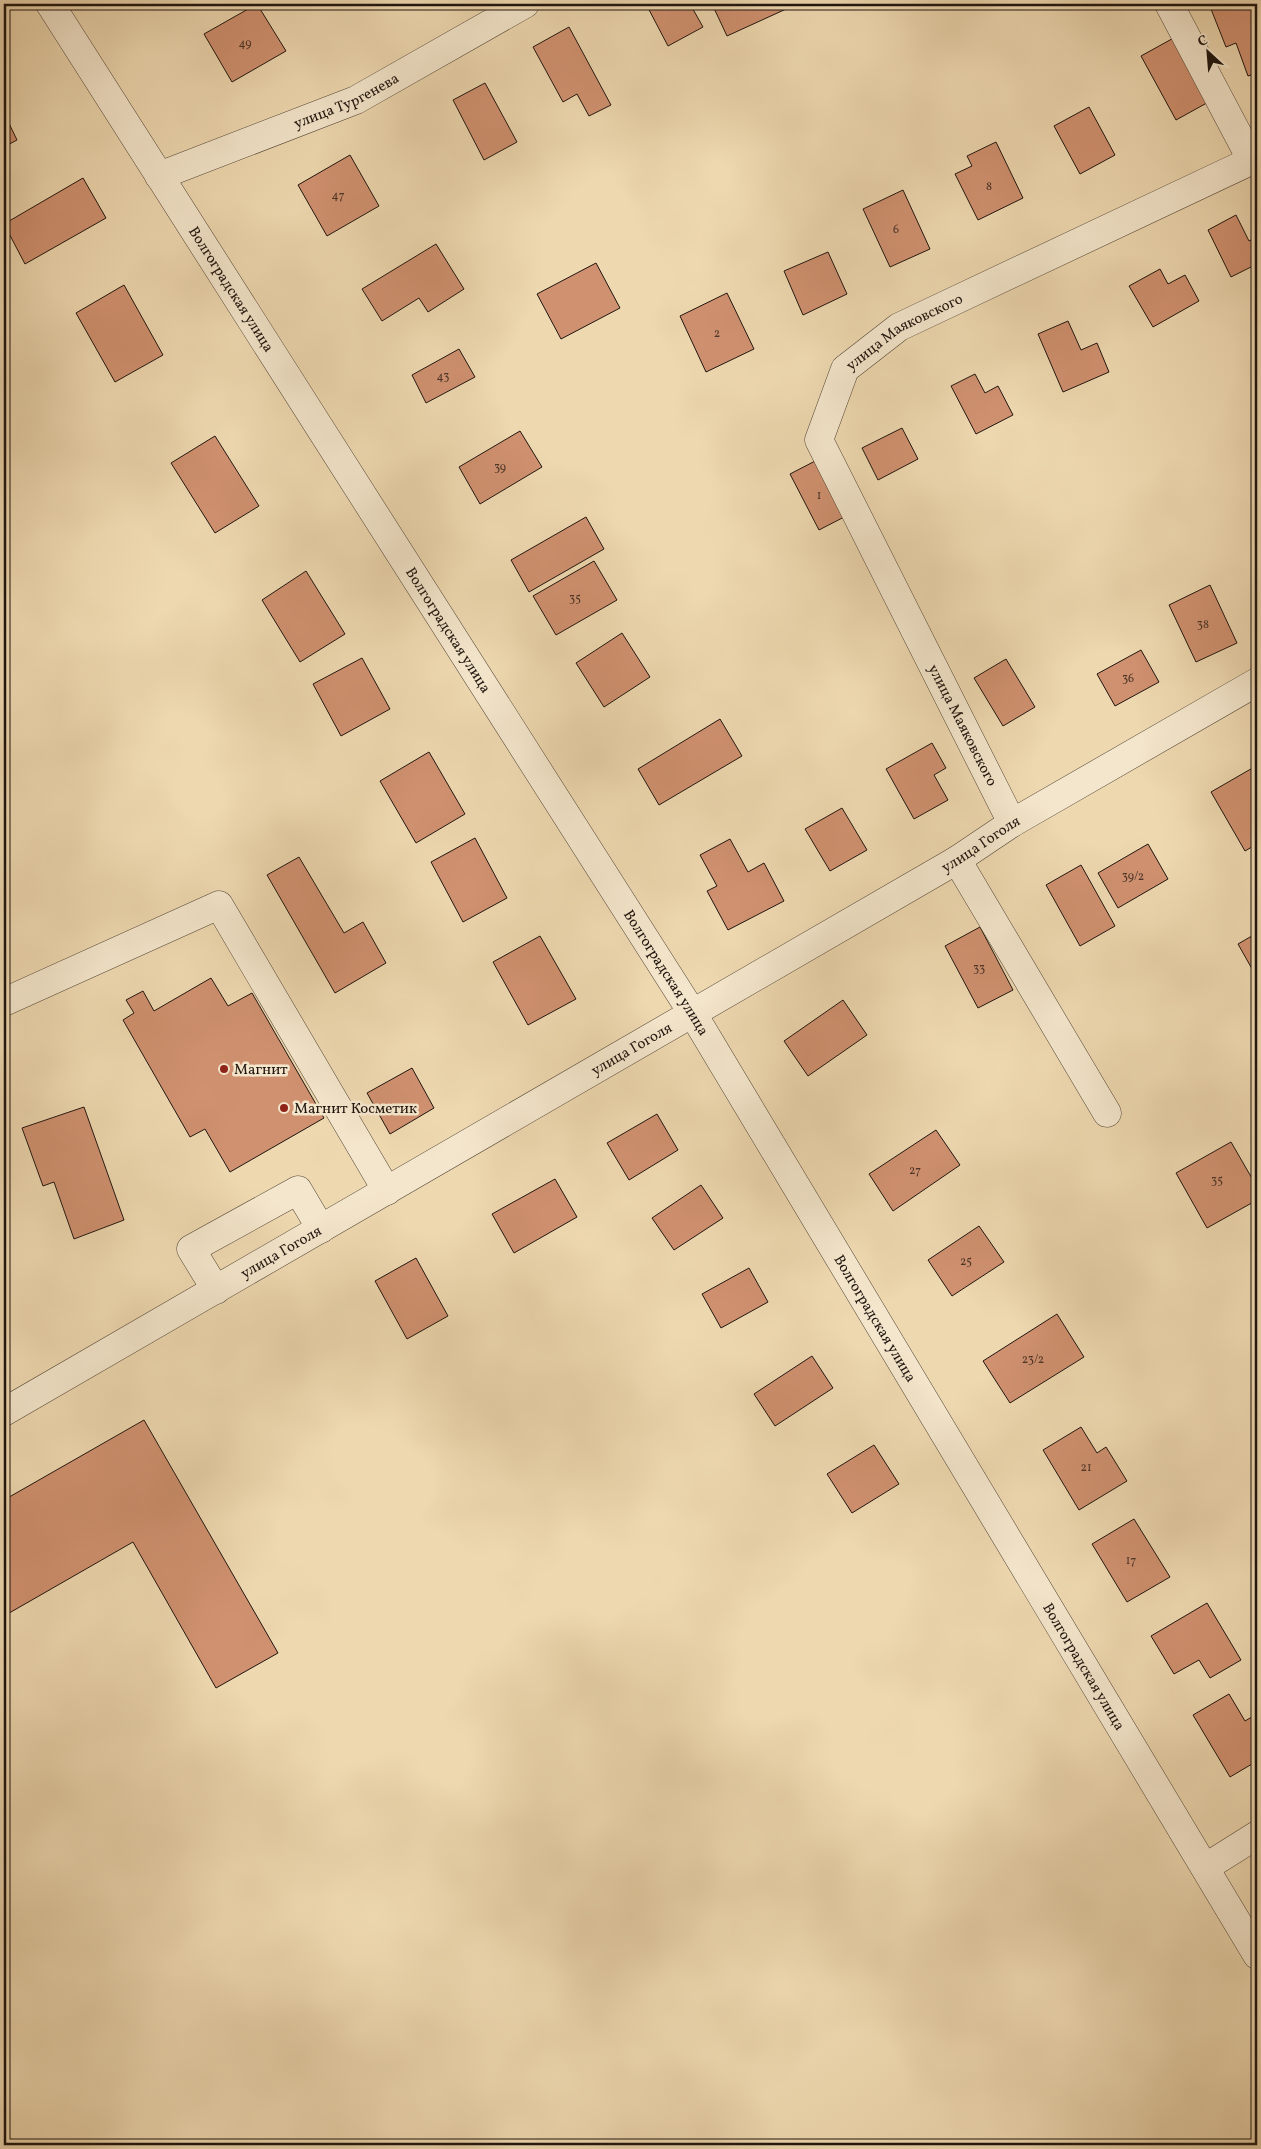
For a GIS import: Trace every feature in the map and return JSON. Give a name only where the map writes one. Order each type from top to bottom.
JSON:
[{"type":"street","name":"Волгоградская улица","points":[[50,4],[693,1014],[1257,1955]]},
{"type":"street","name":"улица Тургенева","points":[[159,176],[356,100],[525,4]]},
{"type":"street","points":[[1169,4],[1255,159]]},
{"type":"street","name":"улица Маяковского","points":[[1012,823],[819,440],[841,378],[845,369],[899,326],[1255,159]]},
{"type":"street","name":"улица Гоголя","points":[[4,1412],[693,1014],[957,860],[1012,823],[1257,682]]},
{"type":"street","points":[[957,860],[1107,1113]]},
{"type":"street","points":[[4,1002],[219,905],[387,1191]]},
{"type":"street","points":[[216,1290],[191,1249],[298,1190],[321,1229]]},
{"type":"street","points":[[1206,1867],[1257,1835]]},
{"type":"building","points":[[257,4],[286,51],[232,82],[204,34]]},
{"type":"building","points":[[646,4],[690,4],[703,27],[668,46]]},
{"type":"building","points":[[712,4],[797,4],[727,36]]},
{"type":"building","points":[[1209,4],[1257,4],[1257,73],[1248,76],[1236,43],[1226,47]]},
{"type":"building","points":[[569,27],[611,105],[589,116],[577,94],[563,102],[533,47]]},
{"type":"building","points":[[1179,35],[1214,99],[1176,120],[1141,56]]},
{"type":"building","points":[[485,83],[517,142],[484,160],[453,100]]},
{"type":"building","points":[[1089,107],[1115,155],[1080,174],[1054,126]]},
{"type":"building","points":[[4,113],[17,140],[4,147]]},
{"type":"building","points":[[996,142],[1023,198],[978,220],[955,174],[972,166],[967,156]]},
{"type":"building","points":[[350,155],[379,206],[327,236],[298,185]]},
{"type":"building","points":[[83,178],[106,218],[25,264],[4,224]]},
{"type":"building","points":[[903,190],[930,249],[890,267],[863,209]]},
{"type":"building","points":[[1236,215],[1249,241],[1257,237],[1257,264],[1231,277],[1208,230]]},
{"type":"building","points":[[436,244],[464,289],[428,312],[419,298],[382,321],[362,289]]},
{"type":"building","points":[[828,252],[847,294],[803,315],[784,271]]},
{"type":"building","points":[[596,263],[620,308],[561,339],[537,294]]},
{"type":"building","points":[[1160,269],[1168,284],[1185,275],[1199,301],[1153,327],[1129,286]]},
{"type":"building","points":[[124,285],[163,355],[115,382],[76,313]]},
{"type":"building","points":[[727,293],[754,349],[706,372],[680,316]]},
{"type":"building","points":[[1068,321],[1081,350],[1097,343],[1109,372],[1063,392],[1038,334]]},
{"type":"building","points":[[459,349],[475,377],[426,403],[412,375]]},
{"type":"building","points":[[975,374],[985,393],[998,386],[1013,415],[976,434],[951,386]]},
{"type":"building","points":[[902,428],[918,459],[878,480],[862,448]]},
{"type":"building","points":[[520,431],[542,467],[480,504],[459,467]]},
{"type":"building","points":[[215,436],[259,506],[215,533],[171,463]]},
{"type":"building","points":[[819,459],[848,515],[819,530],[790,474]]},
{"type":"building","points":[[586,517],[604,549],[529,592],[511,560]]},
{"type":"building","points":[[594,561],[617,600],[556,635],[533,596]]},
{"type":"building","points":[[306,571],[345,634],[300,662],[262,600]]},
{"type":"building","points":[[1210,585],[1237,643],[1196,662],[1169,605]]},
{"type":"building","points":[[622,633],[650,677],[604,707],[576,663]]},
{"type":"building","points":[[1141,650],[1159,682],[1115,706],[1097,674]]},
{"type":"building","points":[[362,658],[390,709],[341,736],[313,684]]},
{"type":"building","points":[[1006,659],[1035,707],[1003,726],[974,678]]},
{"type":"building","points":[[720,719],[742,756],[659,805],[638,769]]},
{"type":"building","points":[[932,743],[946,768],[934,775],[948,800],[914,819],[886,769]]},
{"type":"building","points":[[429,752],[465,814],[416,843],[380,781]]},
{"type":"building","points":[[1256,766],[1257,844],[1245,851],[1211,792]]},
{"type":"building","points":[[842,808],[867,850],[830,871],[805,829]]},
{"type":"building","points":[[475,838],[507,898],[463,922],[431,862]]},
{"type":"building","points":[[730,839],[748,872],[764,863],[784,901],[728,930],[707,891],[717,886],[700,855]]},
{"type":"building","points":[[1148,844],[1168,879],[1118,908],[1098,873]]},
{"type":"building","points":[[299,857],[344,933],[363,922],[386,963],[335,993],[267,875]]},
{"type":"building","points":[[1081,865],[1115,926],[1080,946],[1046,885]]},
{"type":"building","points":[[980,927],[1013,990],[978,1008],[945,946]]},
{"type":"building","points":[[1257,933],[1257,976],[1256,976],[1238,944]]},
{"type":"building","points":[[540,936],[576,999],[528,1025],[493,962]]},
{"type":"building","name":"Магнит","points":[[211,978],[228,1006],[252,993],[324,1118],[230,1172],[205,1129],[190,1137],[123,1020],[134,1013],[126,1000],[143,991],[154,1011]]},
{"type":"building","points":[[843,1000],[867,1035],[808,1076],[784,1041]]},
{"type":"building","points":[[412,1068],[434,1108],[390,1134],[367,1093]]},
{"type":"building","points":[[84,1107],[124,1220],[74,1239],[54,1182],[43,1186],[22,1128]]},
{"type":"building","points":[[657,1114],[678,1150],[629,1180],[607,1143]]},
{"type":"building","points":[[936,1130],[960,1165],[893,1211],[869,1174]]},
{"type":"building","points":[[1231,1142],[1257,1187],[1257,1200],[1207,1228],[1176,1173]]},
{"type":"building","points":[[555,1179],[577,1217],[514,1253],[492,1214]]},
{"type":"building","points":[[701,1185],[723,1218],[674,1250],[652,1218]]},
{"type":"building","points":[[979,1226],[1004,1262],[952,1296],[928,1260]]},
{"type":"building","points":[[416,1258],[448,1316],[407,1339],[375,1281]]},
{"type":"building","points":[[749,1268],[768,1302],[721,1328],[702,1294]]},
{"type":"building","points":[[1057,1314],[1084,1357],[1010,1403],[983,1361]]},
{"type":"building","points":[[812,1356],[833,1388],[775,1426],[754,1394]]},
{"type":"building","points":[[144,1420],[278,1653],[216,1688],[133,1542],[4,1616],[4,1500]]},
{"type":"building","points":[[1081,1427],[1097,1453],[1106,1447],[1127,1481],[1079,1510],[1043,1450]]},
{"type":"building","points":[[874,1445],[899,1484],[852,1513],[827,1474]]},
{"type":"building","points":[[1134,1519],[1170,1577],[1127,1602],[1092,1544]]},
{"type":"building","points":[[1207,1603],[1241,1660],[1210,1678],[1199,1660],[1174,1674],[1151,1636]]},
{"type":"building","points":[[1229,1694],[1245,1721],[1257,1714],[1257,1761],[1230,1777],[1193,1715]]},
{"type":"place","name":"Магнит","points":[[224,1069]]},
{"type":"place","name":"Магнит Косметик","points":[[284,1108]]}]
